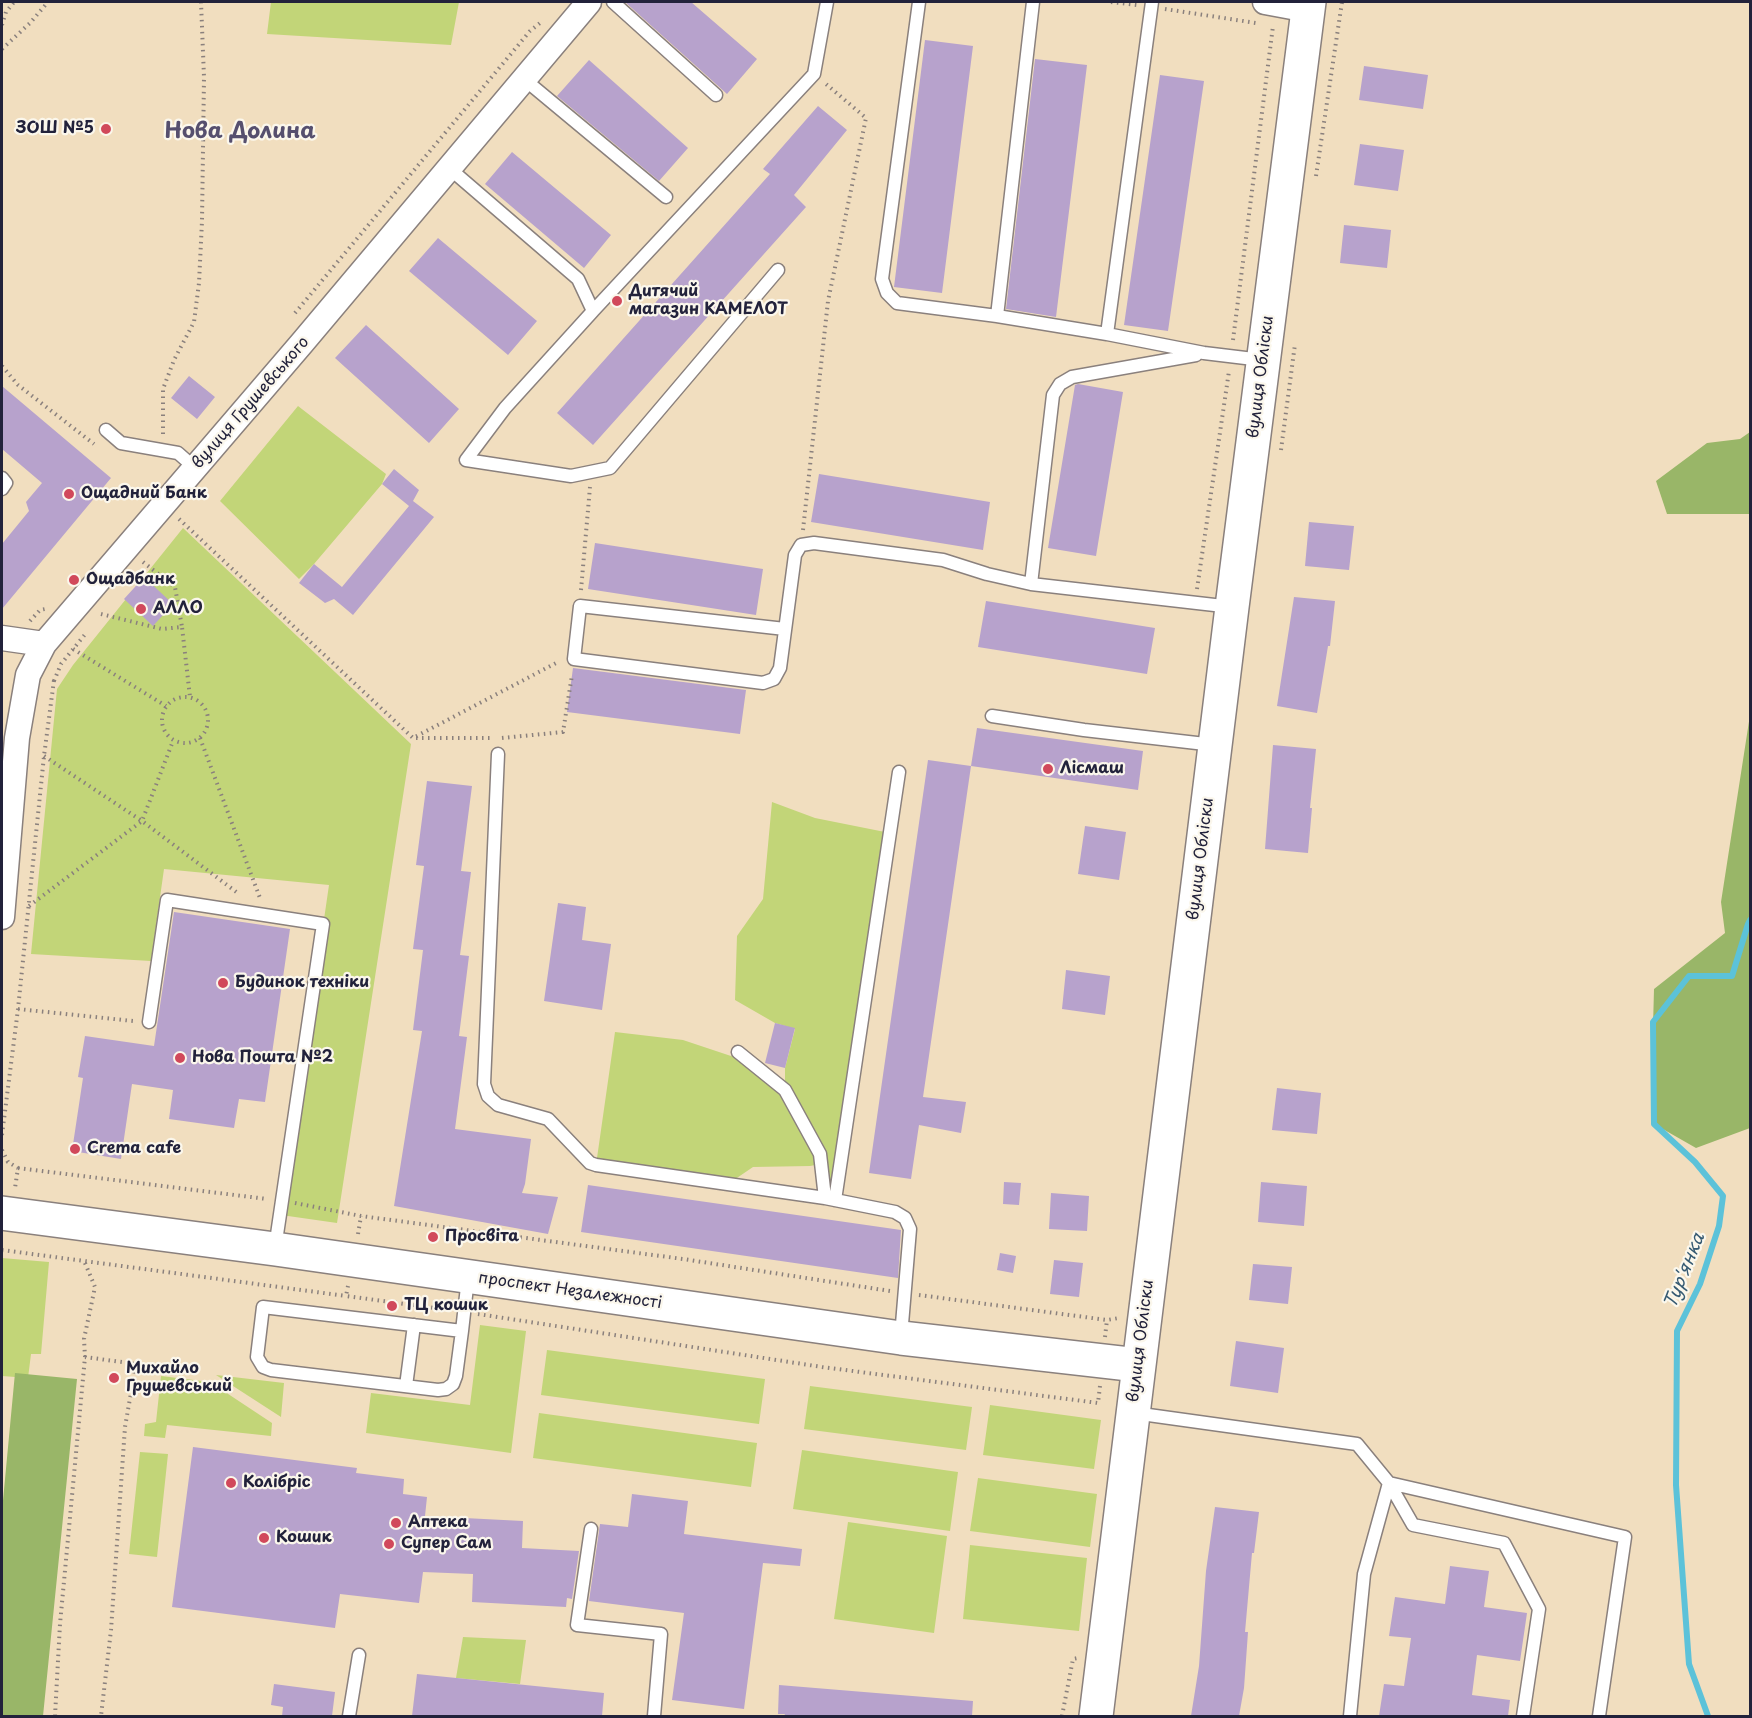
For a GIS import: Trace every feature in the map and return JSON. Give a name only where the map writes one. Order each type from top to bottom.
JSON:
[{"type":"main road","name":"вулиця Обліски","points":[[1096,1716],[1232,607],[1309,6]]},
{"type":"main road","name":"проспект Незалежності","points":[[6,1214],[275,1249],[901,1338],[1138,1365]]},
{"type":"street","name":"вулиця Грушевського","points":[[2,916],[19,728],[27,675],[44,644],[589,2]]},
{"type":"street","points":[[1265,2],[1309,6]]},
{"type":"street","points":[[6,639],[44,644]]},
{"type":"lane","points":[[613,2],[716,95]]},
{"type":"lane","points":[[778,270],[610,468],[571,476],[466,460],[505,408],[814,74],[827,2]]},
{"type":"lane","points":[[919,2],[882,279],[886,293],[897,303],[1107,334],[1204,354],[1263,360]]},
{"type":"lane","points":[[997,316],[1033,2]]},
{"type":"lane","points":[[1107,334],[1152,4]]},
{"type":"lane","points":[[524,79],[666,197]]},
{"type":"lane","points":[[449,168],[578,279],[593,311]]},
{"type":"lane","points":[[1031,584],[1053,395],[1060,384],[1072,377],[1204,354]]},
{"type":"lane","points":[[106,430],[121,443],[178,453],[195,468]]},
{"type":"lane","points":[[2,478],[6,483],[2,489]]},
{"type":"lane","points":[[785,629],[580,606],[574,659],[763,683],[774,679],[780,668],[795,555],[801,545],[814,543],[943,560],[987,574],[1031,584],[1232,607]]},
{"type":"lane","points":[[992,716],[1084,730],[1215,745]]},
{"type":"lane","points":[[498,754],[484,1084],[488,1096],[498,1105],[548,1119],[590,1163],[596,1165],[830,1199],[895,1212],[905,1218],[910,1229],[901,1338]]},
{"type":"lane","points":[[830,1199],[899,772]]},
{"type":"lane","points":[[149,1022],[167,900],[323,924],[284,1201],[275,1249]]},
{"type":"lane","points":[[738,1052],[785,1090],[820,1154],[830,1199]]},
{"type":"lane","points":[[462,1331],[263,1307],[257,1353],[260,1364],[271,1370],[438,1390],[450,1387],[455,1380],[462,1331],[468,1277]]},
{"type":"lane","points":[[406,1386],[414,1325]]},
{"type":"lane","points":[[1133,1413],[1357,1444],[1389,1483],[1413,1525],[1504,1544],[1539,1609],[1524,1716]]},
{"type":"lane","points":[[1350,1716],[1364,1574],[1389,1483]]},
{"type":"lane","points":[[1389,1483],[1625,1536],[1599,1716]]},
{"type":"lane","points":[[591,1529],[577,1625],[661,1634],[654,1716]]},
{"type":"lane","points":[[350,1716],[359,1654]]},
{"type":"path","points":[[2,25],[6,12],[14,2]]},
{"type":"path","points":[[2,49],[30,23],[48,2]]},
{"type":"path","points":[[164,450],[163,389],[174,360],[194,322],[199,283],[204,88],[201,2]]},
{"type":"path","points":[[1111,2],[1152,4],[1273,25],[1231,357],[1195,603]]},
{"type":"path","points":[[288,321],[530,31],[546,18]]},
{"type":"path","points":[[801,545],[828,301],[866,118],[814,74]]},
{"type":"path","points":[[2,366],[18,385],[95,444]]},
{"type":"path","points":[[580,606],[592,471]]},
{"type":"path","points":[[178,519],[413,738],[499,738],[562,732],[575,653]]},
{"type":"path","points":[[143,562],[175,587],[190,697]]},
{"type":"path","points":[[6,639],[40,610],[48,609]]},
{"type":"path","points":[[101,614],[162,629],[182,627]]},
{"type":"path","points":[[73,649],[166,706]]},
{"type":"path","points":[[413,738],[575,653]]},
{"type":"path","points":[[190,697],[201,703],[208,714],[208,728],[200,738],[187,744],[173,741],[166,734],[162,725],[162,715],[166,706],[177,698],[190,697]]},
{"type":"path","points":[[200,738],[267,915]]},
{"type":"path","points":[[29,906],[141,820],[173,741]]},
{"type":"path","points":[[44,756],[141,820],[267,915]]},
{"type":"path","points":[[18,1009],[149,1022]]},
{"type":"path","points":[[2,1150],[8,1162],[18,1168],[284,1201],[362,1216],[683,1259],[906,1294],[1107,1320],[1120,1318]]},
{"type":"path","points":[[6,1214],[18,1168]]},
{"type":"path","points":[[346,1296],[362,1216]]},
{"type":"path","points":[[2,1250],[85,1263],[464,1312],[822,1367],[1098,1403],[1107,1320]]},
{"type":"path","points":[[55,1716],[60,1624],[85,1358],[84,1340],[95,1287],[85,1263]]},
{"type":"path","points":[[85,1358],[136,1364],[125,1427],[111,1630],[101,1716]]},
{"type":"green space","points":[[271,2],[459,2],[451,45],[267,34]]},
{"type":"green space","points":[[298,406],[386,474],[382,484],[299,579],[220,501]]},
{"type":"green space","points":[[1750,432],[1750,514],[1667,514],[1656,481],[1707,443],[1740,439]]},
{"type":"green space","points":[[183,528],[411,744],[337,1223],[281,1215],[329,885],[164,869],[151,961],[31,954],[57,689],[73,665]]},
{"type":"green space","points":[[1750,715],[1750,1128],[1696,1148],[1654,1124],[1652,1064],[1654,989],[1725,933],[1721,902]]},
{"type":"green space","points":[[772,802],[815,818],[890,833],[835,1200],[825,1198],[821,1164],[753,1167],[728,1184],[596,1165],[615,1032],[683,1040],[746,1061],[785,1090],[785,1068],[795,1029],[775,1023],[735,1000],[737,936],[763,899]]},
{"type":"green space","points":[[2,1258],[49,1262],[41,1354],[31,1354],[28,1378],[2,1376]]},
{"type":"green space","points":[[480,1325],[526,1331],[511,1453],[366,1433],[371,1393],[470,1405]]},
{"type":"green space","points":[[547,1350],[765,1379],[759,1424],[541,1395]]},
{"type":"green space","points":[[15,1373],[77,1379],[43,1716],[2,1716],[2,1511]]},
{"type":"green space","points":[[216,1375],[284,1383],[281,1417]]},
{"type":"green space","points":[[161,1376],[210,1382],[272,1423],[271,1436],[167,1425],[165,1438],[144,1436],[145,1424],[156,1422]]},
{"type":"green space","points":[[810,1386],[972,1407],[966,1450],[804,1429]]},
{"type":"green space","points":[[990,1405],[1101,1420],[1094,1469],[983,1455]]},
{"type":"green space","points":[[539,1413],[757,1443],[751,1487],[533,1458]]},
{"type":"green space","points":[[802,1450],[958,1472],[950,1531],[793,1509]]},
{"type":"green space","points":[[140,1452],[168,1454],[157,1557],[129,1554]]},
{"type":"green space","points":[[978,1478],[1097,1494],[1090,1547],[970,1531]]},
{"type":"green space","points":[[848,1522],[947,1536],[934,1633],[834,1619]]},
{"type":"green space","points":[[970,1545],[1087,1558],[1079,1631],[963,1619]]},
{"type":"green space","points":[[463,1637],[526,1640],[520,1684],[456,1678]]},
{"type":"building","points":[[625,2],[691,2],[757,59],[727,94]]},
{"type":"building","points":[[925,40],[973,46],[942,293],[894,287]]},
{"type":"building","points":[[1035,59],[1087,65],[1056,317],[1006,309]]},
{"type":"building","points":[[589,60],[688,148],[659,181],[557,96]]},
{"type":"building","points":[[1364,66],[1428,75],[1423,109],[1359,100]]},
{"type":"building","points":[[1160,75],[1204,81],[1168,331],[1124,325]]},
{"type":"building","points":[[818,106],[847,130],[794,195],[806,207],[593,445],[557,413],[770,174],[763,169]]},
{"type":"building","points":[[1360,144],[1404,150],[1398,191],[1354,185]]},
{"type":"building","points":[[512,152],[611,235],[584,268],[485,184]]},
{"type":"building","points":[[1344,225],[1391,230],[1387,268],[1340,263]]},
{"type":"building","points":[[438,238],[537,321],[508,355],[409,271]]},
{"type":"building","points":[[366,325],[459,409],[429,443],[335,358]]},
{"type":"building","points":[[189,376],[215,397],[197,419],[171,398]]},
{"type":"building","points":[[1075,385],[1123,392],[1096,556],[1048,548]]},
{"type":"building","points":[[2,386],[111,478],[2,609],[2,544],[29,511],[26,502],[42,483],[2,449]]},
{"type":"building","points":[[394,469],[419,490],[413,501],[434,517],[353,615],[334,599],[325,603],[299,583],[314,564],[342,587],[409,506],[382,484]]},
{"type":"building","points":[[819,474],[990,502],[983,550],[811,522]]},
{"type":"building","points":[[1309,522],[1354,526],[1349,570],[1305,566]]},
{"type":"building","points":[[595,543],[763,569],[756,615],[588,589]]},
{"type":"building","points":[[144,577],[173,604],[153,626],[124,599]]},
{"type":"building","points":[[1294,597],[1335,601],[1330,646],[1328,646],[1317,713],[1277,706]]},
{"type":"building","points":[[986,601],[1155,628],[1147,674],[978,647]]},
{"type":"building","points":[[573,668],[746,690],[740,734],[567,712]]},
{"type":"building","points":[[977,728],[1143,751],[1138,790],[971,766]]},
{"type":"building","points":[[1273,745],[1316,749],[1308,853],[1265,849]]},
{"type":"building","points":[[928,760],[971,766],[923,1097],[966,1102],[961,1133],[919,1125],[911,1179],[869,1173]]},
{"type":"building","points":[[427,781],[472,786],[461,871],[471,872],[460,955],[469,956],[459,1036],[467,1037],[455,1129],[531,1139],[522,1193],[558,1197],[548,1234],[394,1206],[422,1031],[413,1030],[423,950],[413,949],[424,866],[416,865]]},
{"type":"building","points":[[1085,826],[1126,832],[1119,880],[1078,874]]},
{"type":"building","points":[[558,903],[586,907],[582,940],[611,944],[602,1010],[544,1001]]},
{"type":"building","name":"Будинок техніки","points":[[174,912],[290,929],[265,1102],[239,1099],[234,1128],[169,1119],[173,1090],[132,1084],[121,1159],[72,1151],[83,1078],[78,1077],[85,1036],[154,1046]]},
{"type":"building","points":[[1066,970],[1110,976],[1105,1015],[1062,1009]]},
{"type":"building","points":[[775,1023],[795,1028],[785,1068],[765,1063]]},
{"type":"building","points":[[1277,1088],[1321,1093],[1317,1134],[1272,1130]]},
{"type":"building","points":[[1004,1182],[1021,1183],[1019,1205],[1003,1204]]},
{"type":"building","points":[[1261,1182],[1307,1186],[1304,1226],[1258,1222]]},
{"type":"building","points":[[588,1185],[901,1230],[898,1278],[581,1232]]},
{"type":"building","points":[[1051,1193],[1089,1196],[1087,1231],[1049,1229]]},
{"type":"building","points":[[1000,1253],[1016,1256],[1013,1273],[997,1270]]},
{"type":"building","points":[[1054,1260],[1083,1263],[1079,1297],[1050,1294]]},
{"type":"building","points":[[1253,1264],[1292,1267],[1288,1304],[1249,1300]]},
{"type":"building","points":[[1236,1341],[1284,1348],[1278,1393],[1230,1386]]},
{"type":"building","points":[[193,1447],[357,1468],[356,1473],[404,1479],[403,1494],[427,1497],[425,1516],[523,1521],[522,1548],[579,1551],[572,1599],[567,1598],[566,1607],[472,1602],[473,1574],[423,1572],[419,1603],[340,1594],[335,1628],[172,1607]]},
{"type":"building","points":[[632,1494],[688,1501],[684,1534],[802,1549],[800,1566],[763,1563],[744,1709],[672,1700],[684,1613],[589,1601],[600,1524],[628,1527]]},
{"type":"building","points":[[1215,1507],[1259,1512],[1254,1553],[1252,1553],[1245,1632],[1248,1632],[1244,1688],[1239,1716],[1191,1716],[1199,1666],[1206,1571]]},
{"type":"building","points":[[1450,1566],[1489,1571],[1484,1607],[1527,1613],[1520,1661],[1477,1655],[1472,1695],[1510,1700],[1508,1716],[1379,1716],[1384,1684],[1404,1686],[1411,1638],[1389,1636],[1395,1597],[1445,1604]]},
{"type":"building","points":[[417,1674],[604,1693],[602,1716],[412,1716]]},
{"type":"building","points":[[274,1684],[335,1692],[332,1716],[282,1716],[283,1707],[271,1705]]},
{"type":"building","points":[[779,1685],[973,1701],[972,1716],[784,1716],[785,1714],[778,1714]]},
{"type":"waterway","name":"Тур'янка","points":[[1708,1716],[1689,1664],[1676,1485],[1677,1331],[1700,1284],[1719,1226],[1723,1196],[1695,1162],[1654,1124],[1653,1022],[1689,976],[1732,976],[1750,920]]},
{"type":"place","name":"ЗОШ №5","points":[[106,129]]},
{"type":"place","name":"Дитячий магазин КАМЕЛОТ","points":[[617,301]]},
{"type":"place","name":"Ощадний Банк","points":[[69,494]]},
{"type":"place","name":"Ощадбанк","points":[[74,580]]},
{"type":"place","name":"АЛЛО","points":[[141,609]]},
{"type":"place","name":"Лісмаш","points":[[1048,769]]},
{"type":"place","name":"Будинок техніки","points":[[223,983]]},
{"type":"place","name":"Нова Пошта №2","points":[[180,1058]]},
{"type":"place","name":"Crema cafe","points":[[75,1149]]},
{"type":"place","name":"Просвіта","points":[[433,1237]]},
{"type":"place","name":"ТЦ кошик","points":[[392,1306]]},
{"type":"place","name":"Михайло Грушевський","points":[[114,1378]]},
{"type":"place","name":"Колібріс","points":[[231,1483]]},
{"type":"place","name":"Аптека","points":[[396,1523]]},
{"type":"place","name":"Кошик","points":[[264,1538]]},
{"type":"place","name":"Супер Сам","points":[[389,1544]]},
{"type":"district","name":"Нова Долина","points":[[240,132]]}]
